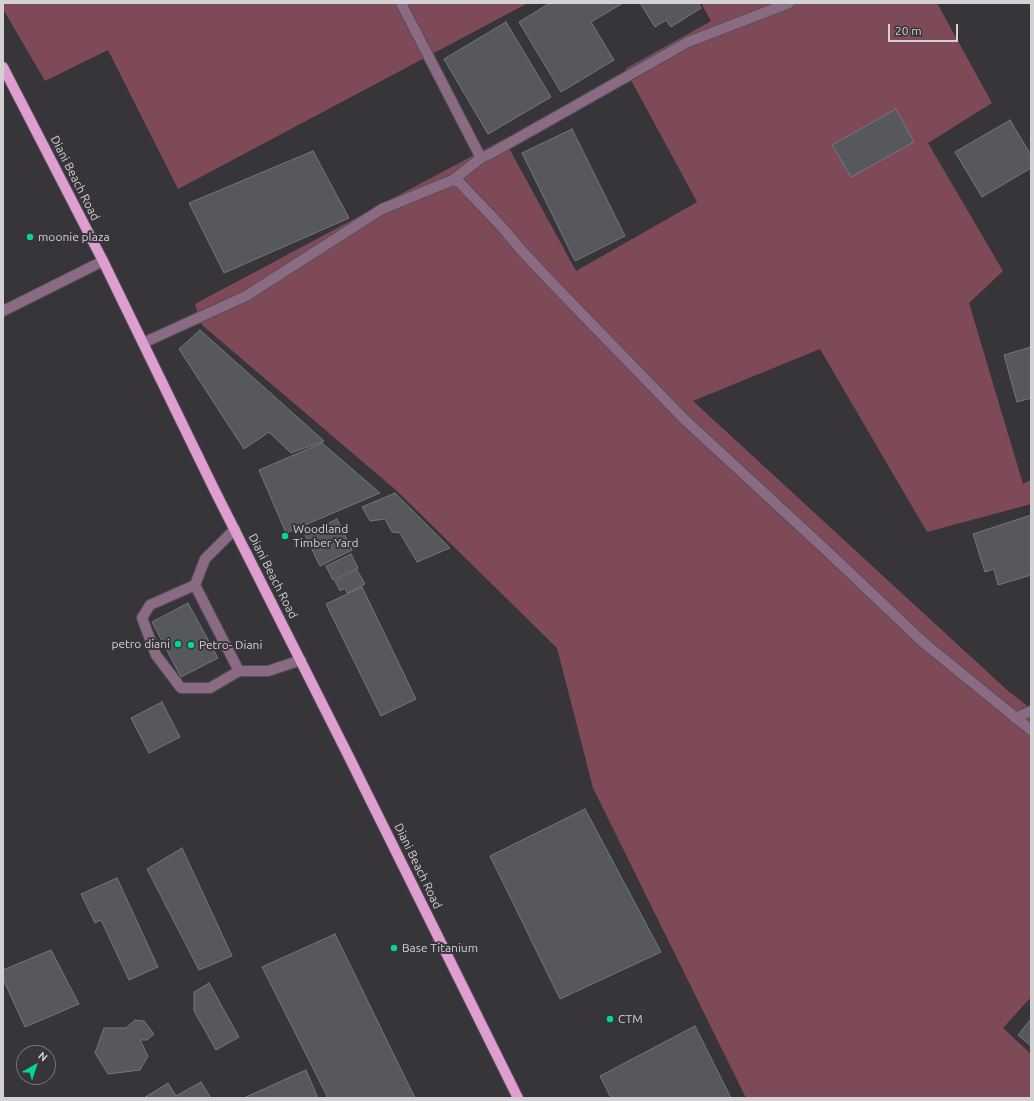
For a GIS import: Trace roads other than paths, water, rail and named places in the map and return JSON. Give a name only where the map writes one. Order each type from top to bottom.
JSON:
[{"type":"main road","name":"Diani Beach Road","points":[[3,67],[103,261],[518,1098]]},
{"type":"street","points":[[401,3],[482,158]]},
{"type":"street","points":[[143,343],[246,296],[382,209],[453,180],[482,158],[688,42],[789,3]]},
{"type":"street","points":[[453,180],[460,183],[502,226],[522,251],[554,285],[684,419],[828,551],[924,643],[1031,730]]},
{"type":"street","points":[[3,311],[103,261]]},
{"type":"street","points":[[235,529],[205,560],[195,585],[150,605],[142,618],[156,655],[181,688],[210,688],[239,671],[268,671],[301,660]]},
{"type":"street","points":[[195,585],[239,671]]},
{"type":"street","points":[[1015,718],[1031,711]]},
{"type":"place","name":"moonie plaza","points":[[30,237]]},
{"type":"place","name":"Woodland Timber Yard","points":[[285,536]]},
{"type":"place","name":"petro diani","points":[[178,644]]},
{"type":"place","name":"Petro- Diani","points":[[191,645]]},
{"type":"place","name":"Base Titanium","points":[[394,948]]},
{"type":"place","name":"CTM","points":[[610,1019]]}]
